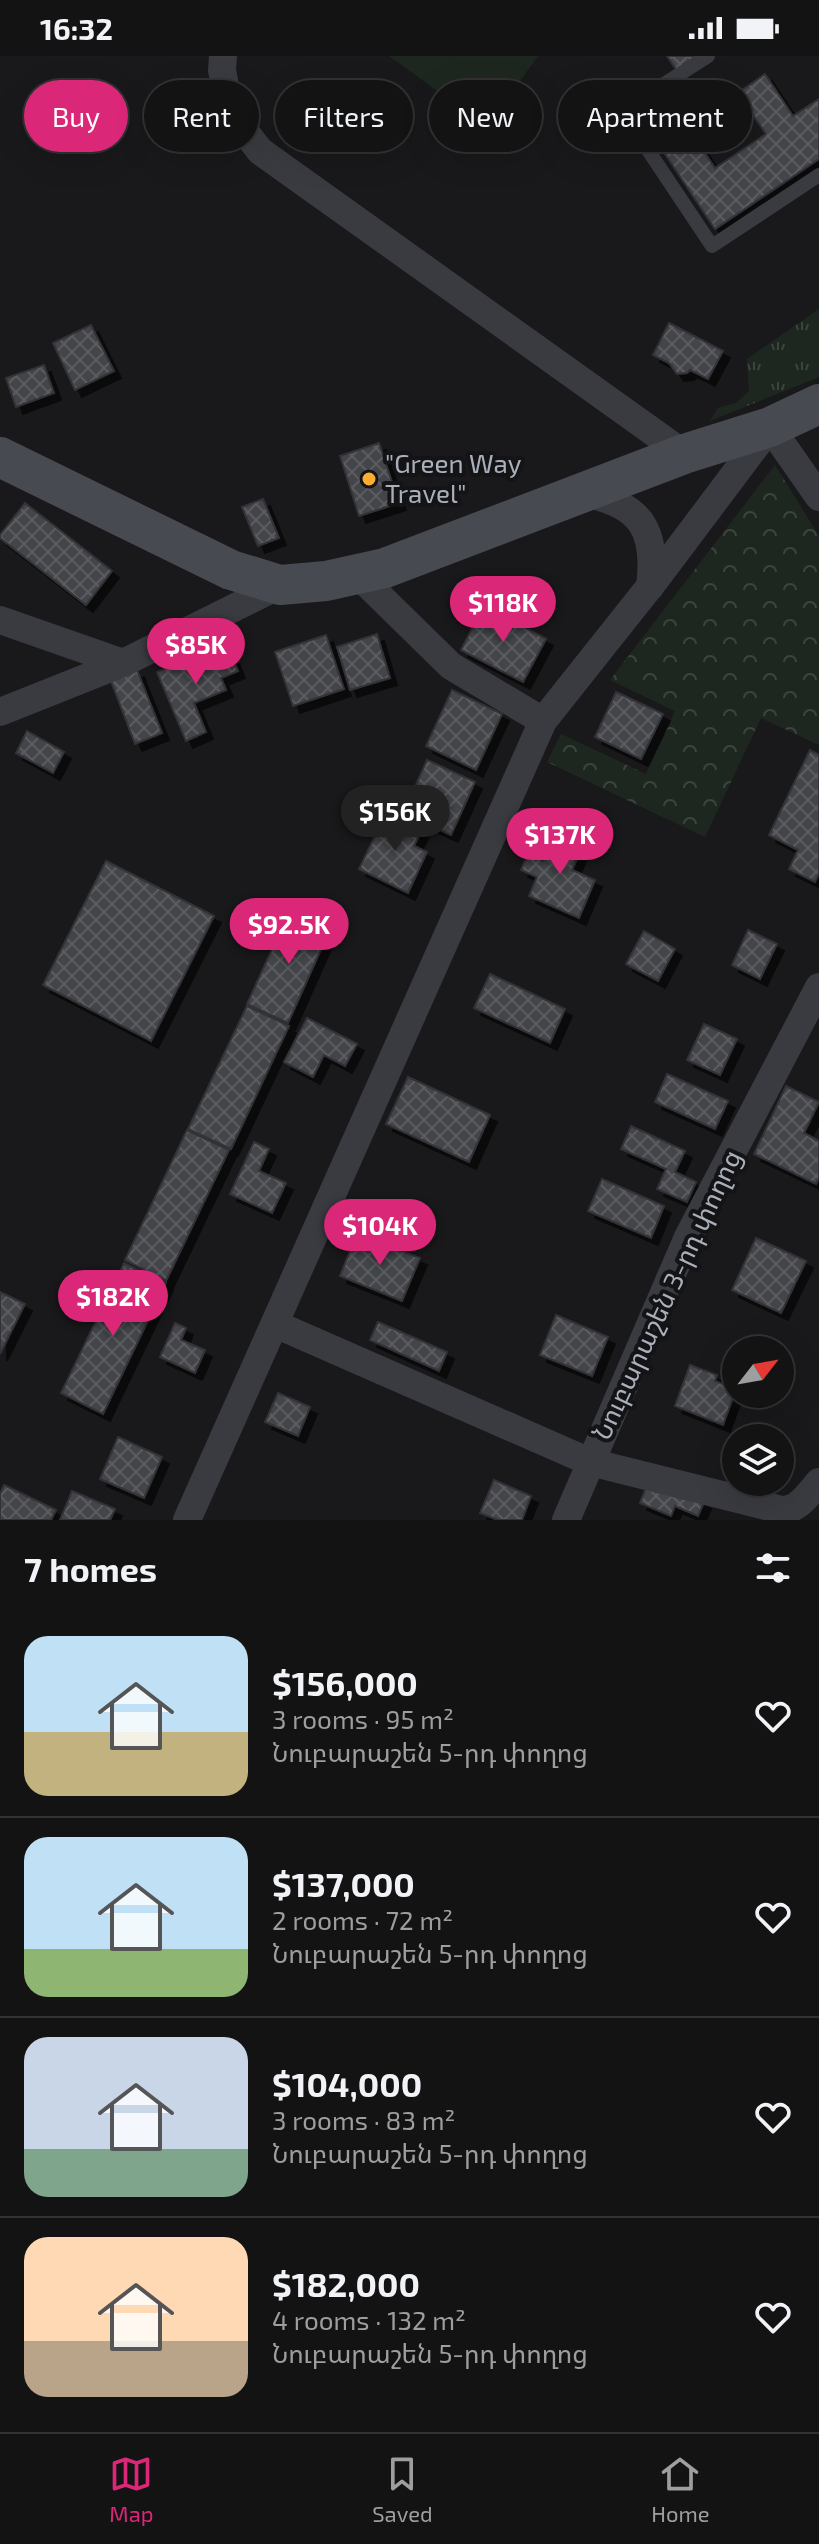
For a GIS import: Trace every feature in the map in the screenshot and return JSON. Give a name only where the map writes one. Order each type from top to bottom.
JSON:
[{"type":"main road","points":[[0,457],[231,570],[280,585],[326,581],[385,568],[684,454],[770,427],[819,404]]},
{"type":"street","points":[[223,56],[222,70],[230,112],[260,151],[684,454]]},
{"type":"street","points":[[187,1520],[543,721],[650,587],[770,427],[819,497]]},
{"type":"street","points":[[584,493],[622,504],[644,528],[651,544],[653,561],[650,587]]},
{"type":"street","points":[[357,574],[451,666],[543,721]]},
{"type":"street","points":[[0,712],[123,663],[280,585]]},
{"type":"street","points":[[0,620],[123,663]]},
{"type":"street","name":"Նուբարաշեն 3-րդ փողոց","points":[[566,1520],[688,1237],[819,987]]},
{"type":"street","points":[[275,1324],[590,1462],[782,1510],[796,1507],[819,1482]]},
{"type":"lane","points":[[708,56],[622,111],[712,246],[819,175]]},
{"type":"green space","points":[[389,56],[538,56],[521,80],[429,80],[429,85]]},
{"type":"green space","points":[[819,309],[819,377],[710,421],[718,408],[736,403],[749,391],[747,359]]},
{"type":"green space","points":[[775,465],[819,536],[819,745],[761,718],[705,837],[547,762],[561,734],[646,774],[675,711],[610,680]]},
{"type":"building","points":[[667,56],[697,56],[677,71]]},
{"type":"building","points":[[765,74],[793,116],[819,99],[819,159],[715,229],[664,152],[704,152],[715,168],[739,152],[752,152],[752,143],[766,134],[752,114],[752,83]]},
{"type":"building","points":[[669,323],[723,351],[708,379],[690,370],[677,374],[669,363],[653,355]]},
{"type":"building","points":[[91,325],[114,371],[75,390],[53,343]]},
{"type":"building","points":[[44,365],[54,393],[16,407],[6,378]]},
{"type":"building","name":"\"Green Way Travel\"","points":[[379,443],[399,503],[359,516],[340,456]]},
{"type":"building","points":[[263,499],[279,538],[258,546],[242,507]]},
{"type":"building","points":[[25,503],[112,571],[86,605],[0,538]]},
{"type":"building","points":[[484,605],[546,639],[523,682],[461,650]]},
{"type":"building","points":[[377,634],[390,678],[350,690],[337,647]]},
{"type":"building","points":[[326,635],[344,689],[293,706],[275,652]]},
{"type":"building","points":[[226,643],[238,671],[221,678],[226,690],[194,703],[206,732],[186,741],[157,672]]},
{"type":"building","points":[[137,670],[162,733],[135,744],[111,681]]},
{"type":"building","points":[[452,690],[502,714],[476,770],[426,746]]},
{"type":"building","points":[[616,692],[663,714],[641,759],[595,737]]},
{"type":"building","points":[[27,731],[64,752],[53,773],[16,753]]},
{"type":"building","points":[[810,750],[819,755],[819,873],[815,882],[789,869],[798,850],[769,835]]},
{"type":"building","points":[[427,760],[475,782],[451,835],[414,818],[421,803],[410,798]]},
{"type":"building","points":[[387,811],[423,828],[414,846],[427,852],[408,893],[359,869]]},
{"type":"building","points":[[555,831],[584,843],[572,870],[595,880],[579,918],[529,896],[537,877],[521,870],[528,854],[543,861]]},
{"type":"building","points":[[106,861],[214,916],[151,1041],[43,985]]},
{"type":"building","points":[[291,908],[331,927],[288,1023],[247,1004]]},
{"type":"building","points":[[748,930],[777,944],[760,979],[732,965]]},
{"type":"building","points":[[644,931],[675,949],[658,981],[626,964]]},
{"type":"building","points":[[490,974],[565,1009],[550,1043],[474,1008]]},
{"type":"building","points":[[247,1006],[289,1026],[231,1149],[188,1129]]},
{"type":"building","points":[[307,1018],[357,1044],[345,1066],[324,1055],[313,1077],[284,1062]]},
{"type":"building","points":[[704,1024],[737,1039],[720,1075],[687,1060]]},
{"type":"building","points":[[667,1074],[728,1101],[715,1129],[655,1102]]},
{"type":"building","points":[[408,1077],[490,1115],[469,1162],[386,1124]]},
{"type":"building","points":[[786,1086],[819,1102],[804,1133],[819,1141],[819,1178],[816,1184],[754,1154]]},
{"type":"building","points":[[631,1126],[685,1151],[675,1172],[696,1182],[687,1202],[657,1189],[666,1169],[621,1149]]},
{"type":"building","points":[[187,1130],[229,1150],[166,1281],[125,1260]]},
{"type":"building","points":[[254,1142],[269,1149],[259,1171],[286,1183],[272,1213],[230,1194]]},
{"type":"building","points":[[602,1179],[664,1206],[651,1238],[588,1211]]},
{"type":"building","points":[[357,1233],[420,1258],[402,1301],[340,1276]]},
{"type":"building","points":[[756,1238],[806,1261],[781,1313],[732,1290]]},
{"type":"building","points":[[124,1263],[166,1283],[103,1414],[61,1393]]},
{"type":"building","points":[[0,1292],[25,1304],[0,1354]]},
{"type":"building","points":[[556,1315],[608,1337],[592,1376],[540,1355]]},
{"type":"building","points":[[378,1322],[447,1352],[439,1371],[370,1340]]},
{"type":"building","points":[[175,1323],[186,1328],[181,1340],[205,1350],[195,1373],[160,1357]]},
{"type":"building","points":[[690,1365],[717,1375],[715,1381],[722,1384],[722,1408],[729,1408],[722,1425],[675,1406]]},
{"type":"building","points":[[278,1393],[310,1407],[298,1436],[265,1422]]},
{"type":"building","points":[[118,1437],[162,1457],[144,1498],[100,1479]]},
{"type":"building","points":[[650,1478],[704,1502],[698,1516],[675,1506],[671,1516],[640,1503]]},
{"type":"building","points":[[494,1480],[531,1496],[522,1520],[498,1520],[480,1513]]},
{"type":"building","points":[[4,1485],[56,1510],[51,1520],[0,1520],[0,1494]]},
{"type":"building","points":[[72,1491],[115,1509],[110,1520],[60,1520]]},
{"type":"place","name":"\"Green Way Travel\"","points":[[369,479]]}]
